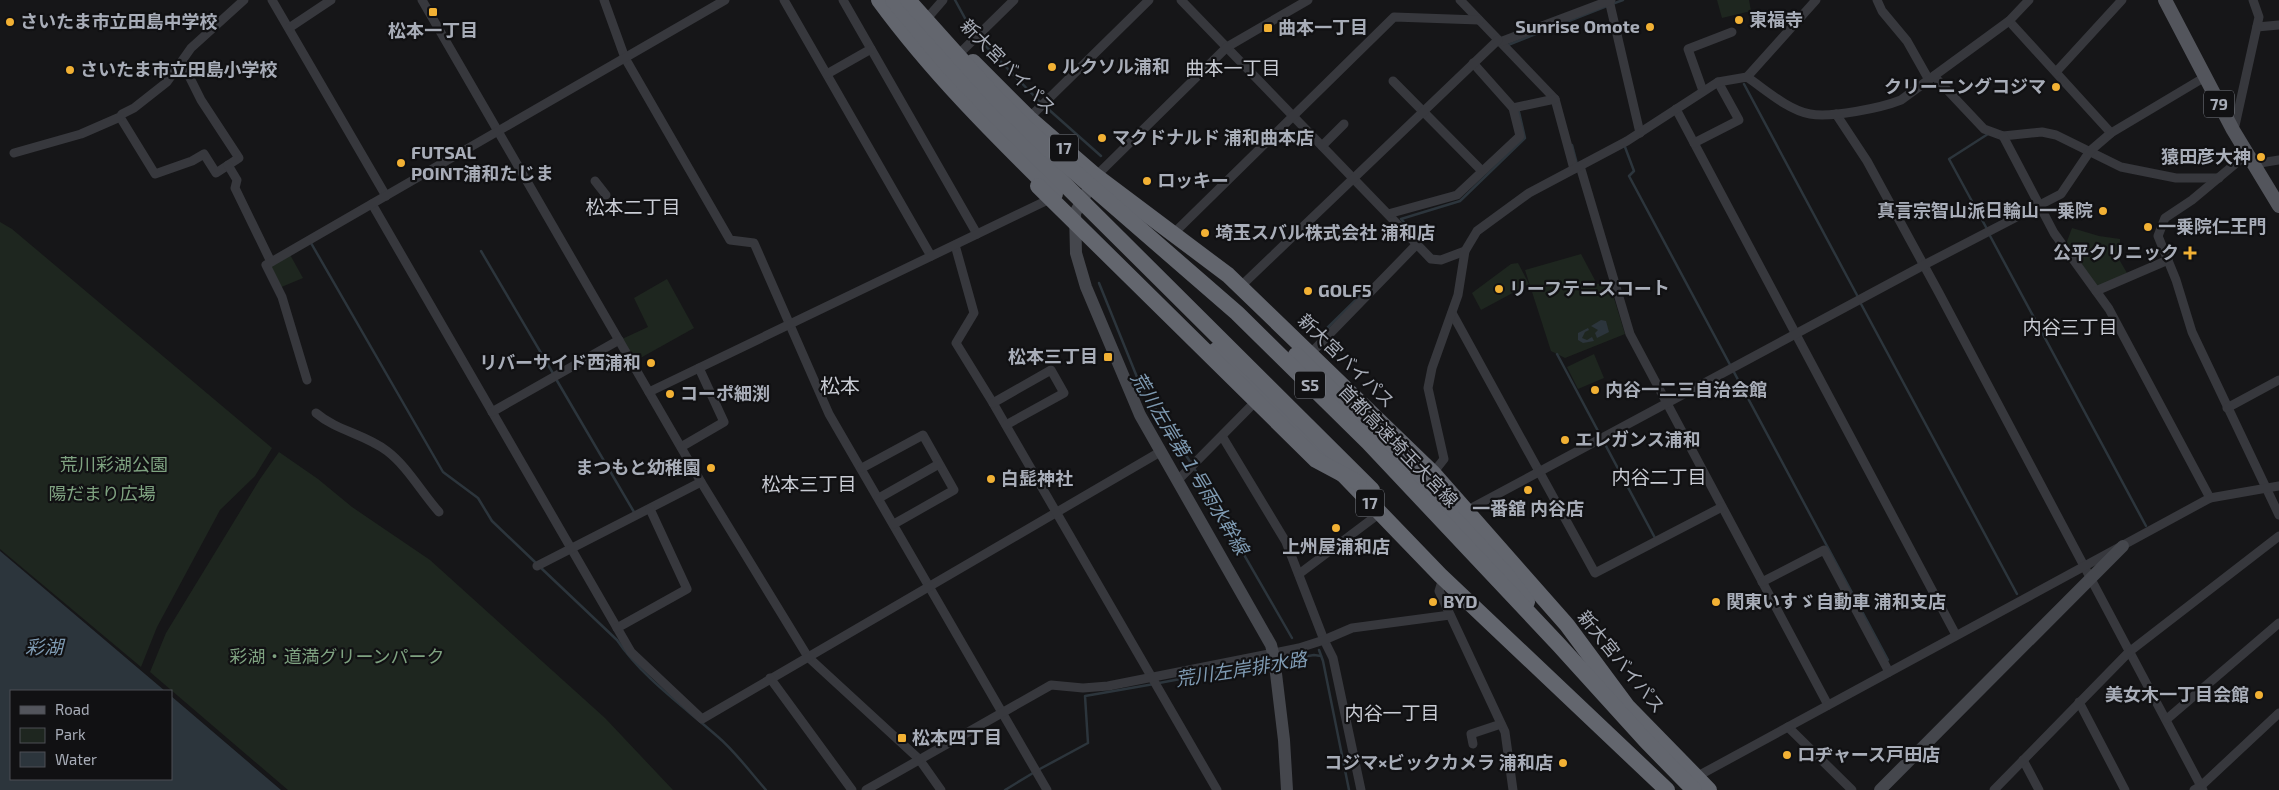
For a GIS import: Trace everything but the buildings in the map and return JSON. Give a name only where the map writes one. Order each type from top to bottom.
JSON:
[{"type":"highway","name":"17","points":[[878,0],[936,72],[974,114],[1262,395],[1443,578],[1668,790]]},
{"type":"highway","name":"S5","points":[[892,0],[947,65],[993,113],[1372,490],[1447,569],[1668,790]]},
{"type":"highway","name":"首都高速埼玉大宮線","points":[[908,0],[995,97],[1047,148],[1237,314],[1368,442],[1559,645],[1646,741],[1695,784]]},
{"type":"highway","name":"新大宮バイパス","points":[[919,0],[930,15],[972,42],[1038,109],[1096,176],[1228,275],[1433,473],[1566,625],[1627,706],[1695,784],[1709,790]]},
{"type":"highway","name":"S5","points":[[974,114],[990,141],[1316,460],[1372,490]]},
{"type":"highway","name":"17","points":[[1228,275],[1234,294],[1375,434],[1505,574],[1559,645]]},
{"type":"main road","name":"79","points":[[2165,0],[2250,159],[2279,206]]},
{"type":"street","points":[[14,153],[81,134],[120,117],[134,108],[167,82],[191,48],[244,0]]},
{"type":"street","points":[[272,0],[386,196]]},
{"type":"street","points":[[289,28],[331,0]]},
{"type":"street","points":[[422,0],[701,482],[808,657],[920,760],[941,790]]},
{"type":"street","points":[[604,0],[625,58],[730,240],[754,243],[829,414],[1047,790]]},
{"type":"street","points":[[307,380],[282,297],[266,265],[725,0]]},
{"type":"street","points":[[784,0],[932,256]]},
{"type":"street","points":[[843,0],[977,234]]},
{"type":"street","points":[[930,15],[943,0]]},
{"type":"street","points":[[972,42],[1014,0]]},
{"type":"street","points":[[1038,109],[1149,0]]},
{"type":"street","points":[[1181,0],[1431,259],[1441,260],[1466,252]]},
{"type":"street","points":[[1287,790],[1275,659],[1264,630],[1140,415],[1086,286],[1076,253],[1075,213],[1096,176],[1227,47],[1308,0]]},
{"type":"street","points":[[1460,0],[1555,99],[1630,334],[1828,705]]},
{"type":"street","points":[[1240,287],[1473,63],[1499,41],[1610,0],[1640,132]]},
{"type":"street","points":[[1804,0],[1808,9]]},
{"type":"street","points":[[1433,473],[1444,459],[1428,388],[1432,368],[1458,295],[1466,252],[1478,231],[1529,193],[1640,132],[1718,82],[1747,77],[1816,0]]},
{"type":"street","points":[[1877,0],[1882,11],[1906,41],[1931,78],[1984,129],[2003,136],[2042,132],[2056,135],[2121,168],[2176,178],[2219,178]]},
{"type":"street","points":[[1747,77],[1792,107],[1810,114],[1836,114],[1890,105],[1901,100],[2009,21],[2028,0]]},
{"type":"street","points":[[2056,72],[2122,0]]},
{"type":"street","points":[[2234,130],[2259,17],[2253,0]]},
{"type":"street","points":[[1174,233],[1394,17],[1479,20]]},
{"type":"street","points":[[2009,21],[2111,133]]},
{"type":"street","points":[[2256,27],[2279,25]]},
{"type":"street","points":[[1703,92],[1688,49],[1732,32]]},
{"type":"street","points":[[827,74],[871,49]]},
{"type":"street","points":[[120,117],[155,174],[192,161],[204,154],[216,173],[239,158],[201,100],[182,62]]},
{"type":"street","points":[[1388,214],[1457,195],[1520,136],[1513,108],[1473,63]]},
{"type":"street","points":[[1466,511],[1924,265],[2062,194],[2090,151],[2111,133],[2205,77]]},
{"type":"street","points":[[1393,81],[1424,110],[1482,171]]},
{"type":"street","points":[[1694,143],[1739,120],[1718,82]]},
{"type":"street","points":[[1513,108],[1555,99]]},
{"type":"street","points":[[1676,109],[1956,635]]},
{"type":"street","points":[[1836,114],[1867,161],[1924,265],[2166,719],[2200,789],[2279,713]]},
{"type":"street","points":[[1322,146],[1344,124]]},
{"type":"street","points":[[2003,136],[2054,233],[2109,309],[2210,498]]},
{"type":"street","points":[[2279,160],[2250,159],[2219,178],[2192,200],[2165,218],[2161,224],[2158,236],[2192,332],[2279,515]]},
{"type":"street","points":[[228,165],[237,180],[235,188],[271,262]]},
{"type":"street","points":[[595,181],[606,195]]},
{"type":"street","points":[[649,392],[1057,196]]},
{"type":"street","points":[[372,204],[631,652],[702,719],[1160,452]]},
{"type":"street","points":[[1076,253],[1083,244],[1090,240],[1110,248]]},
{"type":"street","points":[[1310,354],[1417,244]]},
{"type":"street","points":[[955,245],[974,313],[956,343],[1006,425],[1217,790]]},
{"type":"street","points":[[2096,291],[2168,260]]},
{"type":"street","points":[[1452,313],[1594,573],[1722,507]]},
{"type":"street","points":[[492,412],[619,340]]},
{"type":"street","points":[[681,447],[724,422],[699,368]]},
{"type":"street","points":[[993,403],[1051,370],[1064,393],[1006,425]]},
{"type":"street","points":[[2227,408],[2279,380]]},
{"type":"street","points":[[1177,481],[1262,395]]},
{"type":"street","points":[[316,413],[328,423],[368,439],[387,451],[402,465],[439,512]]},
{"type":"street","points":[[862,468],[923,435],[954,490],[894,524]]},
{"type":"street","points":[[1222,436],[1286,542],[1322,641],[1333,658],[1361,790]]},
{"type":"street","points":[[879,498],[939,464]]},
{"type":"street","points":[[537,566],[701,482]]},
{"type":"street","points":[[1880,790],[2088,572],[2123,546],[2210,498],[2279,486]]},
{"type":"street","points":[[617,628],[687,589],[650,509]]},
{"type":"street","points":[[1299,574],[1380,513]]},
{"type":"street","points":[[1994,790],[2129,652],[2279,536]]},
{"type":"street","points":[[1762,582],[1824,550],[1889,672]]},
{"type":"street","points":[[1695,784],[1788,727],[1956,635],[2088,572]]},
{"type":"street","points":[[1443,578],[1439,591],[1505,732],[1513,790]]},
{"type":"street","points":[[866,790],[1051,685],[1082,688],[1155,682],[1275,659],[1308,644],[1322,641],[1352,628],[1450,615]]},
{"type":"street","points":[[2166,719],[2279,623]]},
{"type":"street","points":[[770,678],[852,790]]},
{"type":"street","points":[[2080,702],[2124,790]]},
{"type":"street","points":[[1473,744],[1471,734],[1501,724]]},
{"type":"street","points":[[1788,727],[1852,790]]},
{"type":"street","points":[[2023,760],[2039,790]]},
{"type":"green space","points":[[1717,0],[1749,0],[1751,11],[1722,18]]},
{"type":"green space","name":"荒川彩湖公園","points":[[0,222],[12,229],[272,448],[255,476],[220,510],[157,627],[141,667],[0,549]]},
{"type":"green space","points":[[2072,228],[2099,236],[2120,239],[2120,261],[2127,273],[2097,287],[2066,244]]},
{"type":"green space","points":[[289,253],[303,278],[279,288],[268,266]]},
{"type":"green space","points":[[1581,254],[1597,284],[1609,282],[1625,334],[1565,358],[1551,351],[1525,270]]},
{"type":"green space","name":"リーフテニスコート","points":[[1518,263],[1529,284],[1481,310],[1472,293],[1511,264]]},
{"type":"green space","points":[[667,279],[694,328],[635,361],[622,339],[648,327],[634,298]]},
{"type":"green space","points":[[1594,354],[1604,378],[1578,389],[1567,367]]},
{"type":"green space","name":"彩湖・道満グリーンパーク","points":[[279,452],[318,479],[352,507],[430,560],[605,718],[673,790],[288,790],[150,672],[166,633],[260,479]]},
{"type":"water","points":[[1601,320],[1606,321],[1609,332],[1597,338],[1595,333],[1598,330],[1591,326]]},
{"type":"water","points":[[1588,328],[1589,330],[1585,332],[1582,338],[1587,340],[1592,337],[1594,341],[1583,343],[1578,340],[1578,333]]},
{"type":"water","name":"彩湖","points":[[0,551],[164,690],[10,690],[10,780],[172,780],[172,697],[281,790],[0,790]]},
{"type":"waterway","points":[[955,0],[973,33],[1038,100],[1101,156]]},
{"type":"waterway","points":[[1612,4],[1623,0]]},
{"type":"waterway","points":[[1508,45],[1607,6]]},
{"type":"waterway","points":[[1744,84],[1858,297]]},
{"type":"waterway","points":[[1416,242],[1420,239],[1401,219],[1460,201],[1525,138],[1519,112]]},
{"type":"waterway","points":[[1987,229],[1949,159],[1988,134]]},
{"type":"waterway","points":[[1572,145],[1577,164]]},
{"type":"waterway","points":[[1625,147],[1634,171],[1629,176],[1888,660]]},
{"type":"waterway","points":[[1989,234],[2146,526]]},
{"type":"waterway","points":[[311,243],[443,472],[478,498],[492,521],[536,563]]},
{"type":"waterway","points":[[481,251],[554,375]]},
{"type":"waterway","name":"荒川左岸第１号雨水幹線","points":[[1099,283],[1141,387],[1191,463]]},
{"type":"waterway","points":[[1321,334],[1367,289]]},
{"type":"waterway","points":[[1860,302],[2017,594]]},
{"type":"waterway","points":[[1557,354],[1655,538]]},
{"type":"waterway","points":[[556,379],[634,512]]},
{"type":"waterway","name":"荒川左岸第１号雨水幹線","points":[[1194,468],[1292,638]]},
{"type":"waterway","points":[[540,567],[617,640],[627,654],[651,679],[724,742],[766,790]]},
{"type":"waterway","name":"荒川左岸排水路","points":[[1319,650],[1323,661],[1349,790]]},
{"type":"waterway","name":"荒川左岸排水路","points":[[1279,661],[1314,655],[1321,656]]},
{"type":"waterway","name":"荒川左岸排水路","points":[[1159,683],[1271,662]]},
{"type":"waterway","points":[[1038,770],[1088,743],[1085,696],[1154,684]]},
{"type":"waterway","points":[[1005,790],[1033,773]]},
{"type":"place","name":"松本一丁目","points":[[433,12]]},
{"type":"place","name":"東福寺","points":[[1739,20]]},
{"type":"place","name":"さいたま市立田島中学校","points":[[10,22]]},
{"type":"place","name":"Sunrise Omote","points":[[1650,27]]},
{"type":"place","name":"曲本一丁目","points":[[1268,28]]},
{"type":"place","name":"ルクソル浦和","points":[[1052,67]]},
{"type":"place","name":"さいたま市立田島小学校","points":[[70,70]]},
{"type":"place","name":"クリーニングコジマ","points":[[2056,87]]},
{"type":"place","name":"マクドナルド 浦和曲本店","points":[[1102,138]]},
{"type":"place","name":"猿田彦大神","points":[[2261,157]]},
{"type":"place","name":"FUTSAL POINT浦和たじま","points":[[401,163]]},
{"type":"place","name":"ロッキー","points":[[1147,181]]},
{"type":"place","name":"真言宗智山派日輪山一乗院","points":[[2103,211]]},
{"type":"place","name":"一乗院仁王門","points":[[2148,227]]},
{"type":"place","name":"埼玉スバル株式会社 浦和店","points":[[1205,233]]},
{"type":"place","name":"公平クリニック","points":[[2190,253]]},
{"type":"place","name":"リーフテニスコート","points":[[1499,289]]},
{"type":"place","name":"GOLF5","points":[[1308,291]]},
{"type":"place","name":"松本三丁目","points":[[1108,357]]},
{"type":"place","name":"リバーサイド西浦和","points":[[651,363]]},
{"type":"place","name":"内谷一二三自治会館","points":[[1595,390]]},
{"type":"place","name":"コーポ細渕","points":[[670,394]]},
{"type":"place","name":"エレガンス浦和","points":[[1565,440]]},
{"type":"place","name":"まつもと幼稚園","points":[[711,468]]},
{"type":"place","name":"白髭神社","points":[[991,479]]},
{"type":"place","name":"一番舘 内谷店","points":[[1528,490]]},
{"type":"place","name":"上州屋浦和店","points":[[1336,528]]},
{"type":"place","name":"BYD","points":[[1433,602]]},
{"type":"place","name":"関東いすゞ自動車 浦和支店","points":[[1716,602]]},
{"type":"place","name":"美女木一丁目会館","points":[[2259,695]]},
{"type":"place","name":"松本四丁目","points":[[902,738]]},
{"type":"place","name":"ロヂャース戸田店","points":[[1787,755]]},
{"type":"place","name":"コジマ×ビックカメラ 浦和店","points":[[1563,763]]},
{"type":"district","name":"曲本一丁目","points":[[1233,68]]},
{"type":"district","name":"松本二丁目","points":[[633,207]]},
{"type":"district","name":"内谷三丁目","points":[[2070,327]]},
{"type":"district","name":"松本","points":[[840,386]]},
{"type":"district","name":"内谷二丁目","points":[[1659,477]]},
{"type":"district","name":"松本三丁目","points":[[809,484]]},
{"type":"district","name":"内谷一丁目","points":[[1392,713]]},
{"type":"park label","name":"陽だまり広場","points":[[102,494]]}]
